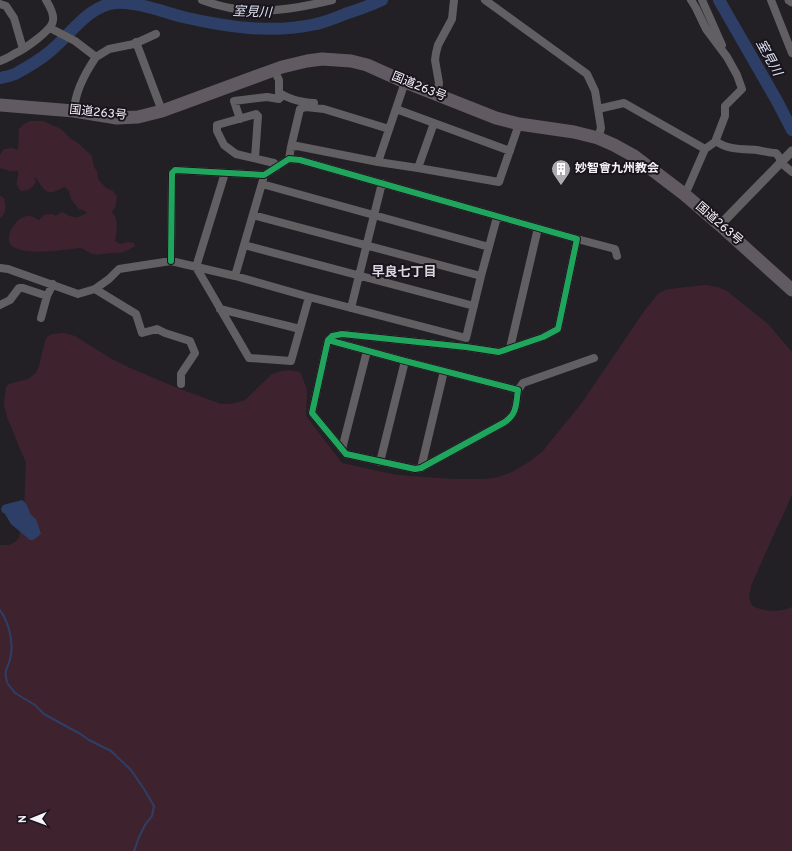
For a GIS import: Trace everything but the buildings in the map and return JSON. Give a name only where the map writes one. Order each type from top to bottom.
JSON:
[{"type":"highway","name":"国道263号","points":[[0,105],[74,111],[117,118],[138,117],[162,112],[274,70],[307,61],[322,59],[351,61],[367,65],[405,82],[496,118],[519,124],[574,132],[598,138],[614,145],[634,156],[684,194],[792,290]]},
{"type":"street","points":[[0,61],[14,55],[50,28],[53,21],[50,8],[46,0]]},
{"type":"street","points":[[202,0],[239,10],[263,11],[292,9],[332,0]]},
{"type":"street","points":[[437,94],[439,83],[435,60],[436,53],[438,45],[452,19],[454,0]]},
{"type":"street","points":[[485,0],[587,74],[595,91],[601,128],[598,138]]},
{"type":"street","points":[[691,0],[706,29],[727,57]]},
{"type":"street","points":[[684,194],[705,149],[716,140],[725,116],[725,106],[742,89],[702,0]]},
{"type":"street","points":[[771,0],[792,53]]},
{"type":"street","points":[[0,4],[6,6],[14,18],[23,49]]},
{"type":"street","points":[[50,28],[75,42],[96,57]]},
{"type":"street","points":[[74,111],[75,102],[83,78],[96,57],[109,49],[136,42],[156,34]]},
{"type":"street","points":[[136,42],[162,112]]},
{"type":"street","points":[[274,70],[279,80],[279,93],[288,98],[302,102],[323,104]]},
{"type":"street","points":[[378,162],[405,82]]},
{"type":"street","points":[[240,118],[234,101],[267,97],[279,99],[283,95]]},
{"type":"street","points":[[598,109],[624,103],[705,149]]},
{"type":"street","points":[[171,261],[172,174],[175,170],[264,175],[288,159],[300,110],[306,108],[324,109],[389,129]]},
{"type":"street","points":[[396,109],[510,152]]},
{"type":"street","points":[[255,158],[258,116],[256,114],[217,125],[217,131],[224,145],[236,154],[274,163],[277,167]]},
{"type":"street","points":[[418,168],[434,123]]},
{"type":"street","points":[[291,147],[297,146],[378,162],[499,182],[519,124]]},
{"type":"street","points":[[716,140],[719,143],[731,148],[776,153],[781,162],[792,172]]},
{"type":"street","points":[[720,225],[792,151]]},
{"type":"street","points":[[288,159],[300,160],[497,217],[615,249],[617,256]]},
{"type":"street","points":[[225,173],[196,267],[249,358],[291,361],[309,297]]},
{"type":"street","points":[[235,276],[264,175]]},
{"type":"street","points":[[351,308],[382,183]]},
{"type":"street","points":[[262,184],[489,247]]},
{"type":"street","points":[[253,215],[481,276]]},
{"type":"street","points":[[464,347],[497,217]]},
{"type":"street","points":[[510,348],[538,228]]},
{"type":"street","points":[[577,239],[558,329],[543,337],[499,352],[342,334],[332,336],[328,340],[312,413],[346,454],[415,470],[511,418],[515,410],[518,390],[523,383],[594,358]]},
{"type":"street","points":[[244,245],[474,306]]},
{"type":"street","points":[[0,268],[8,269],[78,294],[95,288],[109,279],[119,269],[171,261],[235,276],[466,338]]},
{"type":"street","points":[[41,318],[47,296],[53,284]]},
{"type":"street","points":[[0,305],[10,300],[19,288],[47,296]]},
{"type":"street","points":[[95,288],[136,314],[142,333],[158,329],[165,333],[190,341],[194,353],[181,374],[181,384]]},
{"type":"street","points":[[220,309],[300,329]]},
{"type":"street","points":[[328,340],[518,390]]},
{"type":"street","points":[[342,449],[367,351]]},
{"type":"street","points":[[380,462],[405,361]]},
{"type":"street","points":[[421,468],[444,371]]},
{"type":"shaded area","points":[[30,121],[43,121],[61,129],[92,156],[98,179],[106,188],[113,191],[117,197],[115,208],[111,212],[116,218],[117,229],[115,241],[120,244],[128,242],[134,243],[135,246],[119,253],[97,254],[79,248],[49,251],[24,251],[12,246],[9,242],[10,232],[16,222],[25,216],[31,216],[39,220],[44,215],[52,214],[55,216],[62,212],[74,217],[79,217],[87,213],[79,209],[71,199],[69,191],[65,187],[54,192],[47,191],[34,176],[36,182],[33,186],[28,190],[21,191],[17,185],[18,171],[10,171],[0,168],[0,155],[4,149],[12,148],[18,150],[19,129]]},
{"type":"shaded area","points":[[0,196],[4,198],[5,212],[0,218]]},
{"type":"shaded area","points":[[705,285],[718,287],[727,291],[768,324],[792,352],[792,494],[751,586],[749,598],[752,606],[762,610],[777,611],[792,607],[792,851],[0,851],[0,545],[9,545],[19,538],[24,509],[26,463],[7,417],[4,405],[5,394],[6,387],[9,384],[28,379],[36,373],[47,337],[53,334],[64,333],[75,336],[110,358],[130,368],[221,404],[232,404],[245,400],[275,373],[286,370],[300,372],[307,389],[306,416],[342,463],[392,474],[409,476],[453,479],[485,479],[499,477],[514,471],[542,452],[581,404],[645,310],[658,294],[670,289]]},
{"type":"water","points":[[22,500],[25,502],[31,515],[36,519],[41,534],[33,540],[30,540],[11,524],[1,509],[3,505]]},
{"type":"waterway","name":"室見川","points":[[0,78],[15,74],[36,62],[56,46],[87,16],[105,5],[115,3],[140,5],[183,17],[216,24],[249,28],[283,29],[327,21],[382,0]]},
{"type":"waterway","name":"室見川","points":[[719,0],[792,130]]},
{"type":"waterway","points":[[0,610],[10,632],[11,655],[6,671],[7,682]]},
{"type":"waterway","points":[[8,684],[15,693],[35,705],[44,714],[111,751],[131,770],[154,806],[152,816],[145,825],[134,851]]},
{"type":"cycle path","points":[[171,261],[172,173],[175,170],[264,175],[289,159],[300,160],[577,239],[558,329],[543,337],[499,352],[466,347],[342,334],[332,336],[328,340],[312,413],[346,454],[415,469],[421,468],[509,419],[514,412],[518,390],[328,340]]},
{"type":"place","name":"妙智會九州教会","points":[[561,186]]},
{"type":"district","name":"早良七丁目","points":[[404,273]]}]
